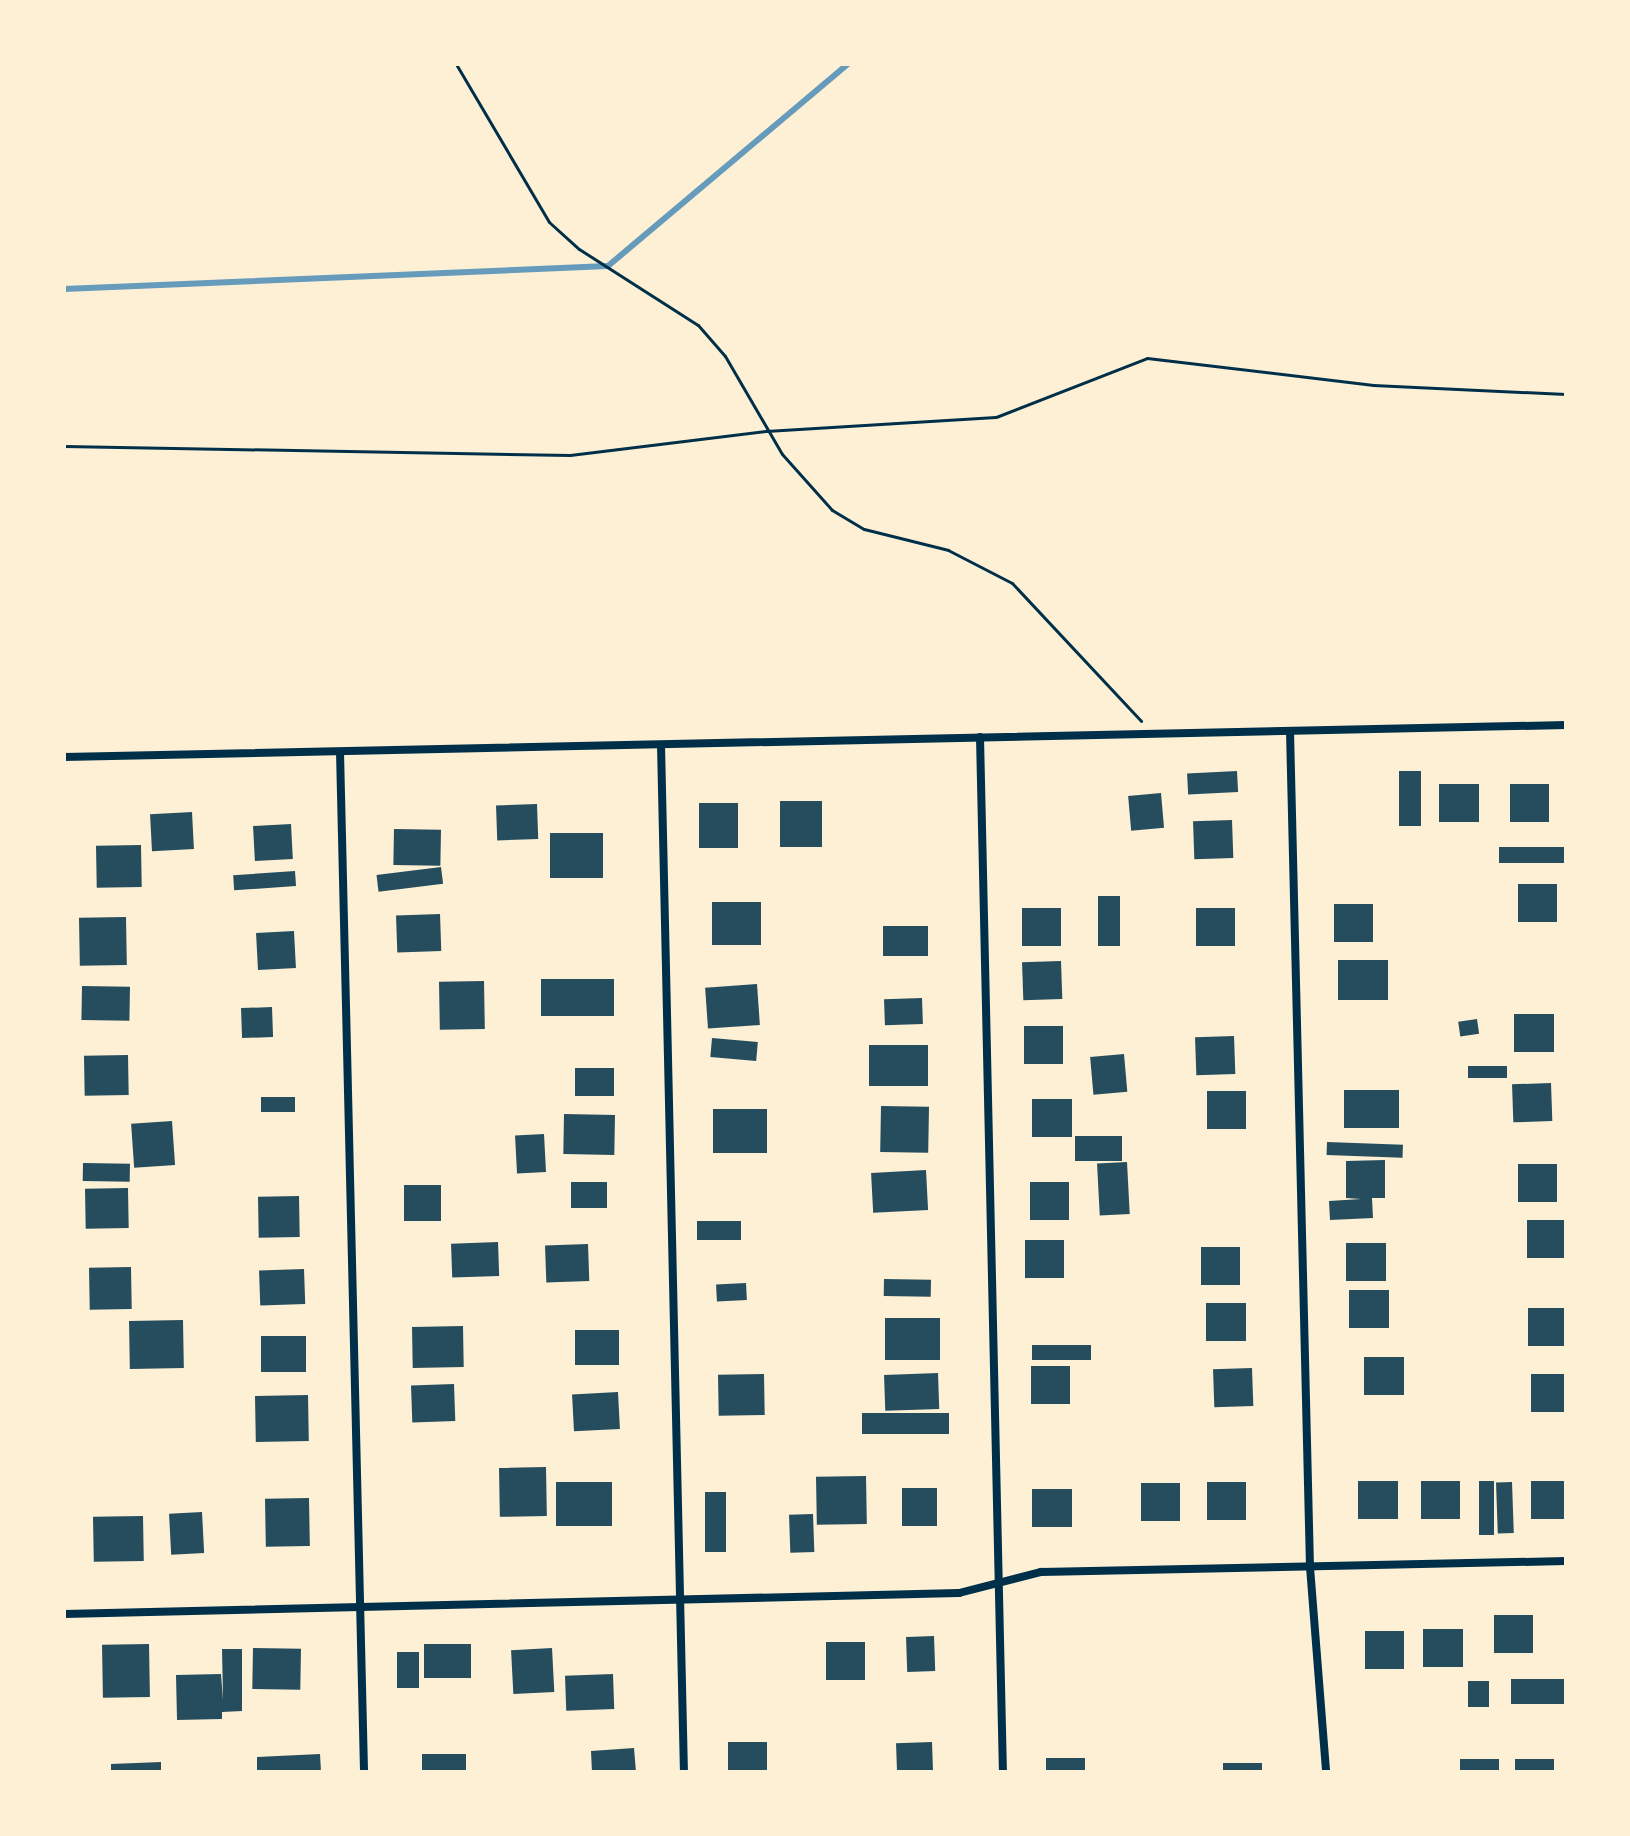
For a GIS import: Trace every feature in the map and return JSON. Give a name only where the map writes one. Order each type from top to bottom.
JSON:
[{"type":"street","points":[[64,757],[1566,725]]},
{"type":"street","points":[[1290,731],[1310,1567],[1326,1772]]},
{"type":"street","points":[[980,737],[1003,1772]]},
{"type":"street","points":[[661,745],[684,1772]]},
{"type":"street","points":[[340,752],[364,1772]]},
{"type":"street","points":[[64,1614],[959,1593],[1041,1572],[1566,1561]]},
{"type":"path","points":[[456,64],[549,222],[579,249],[698,325],[725,356],[766,431],[832,510],[864,529],[948,550],[1012,583],[1152,734]]},
{"type":"path","points":[[64,446],[570,455],[766,431],[996,417],[1147,358],[1373,385],[1566,394]]},
{"type":"building","points":[[1237,771],[1238,792],[1188,795],[1187,774]]},
{"type":"building","points":[[1399,771],[1421,771],[1421,826],[1399,826]]},
{"type":"building","points":[[1439,784],[1479,784],[1479,822],[1439,822]]},
{"type":"building","points":[[1510,784],[1549,784],[1549,822],[1510,822]]},
{"type":"building","points":[[1161,793],[1164,828],[1131,831],[1128,796]]},
{"type":"building","points":[[780,801],[822,801],[822,847],[780,847]]},
{"type":"building","points":[[699,803],[738,803],[738,848],[699,848]]},
{"type":"building","points":[[537,804],[538,839],[497,840],[496,805]]},
{"type":"building","points":[[192,812],[194,849],[152,851],[150,814]]},
{"type":"building","points":[[1232,820],[1233,858],[1194,859],[1193,821]]},
{"type":"building","points":[[291,824],[293,859],[255,861],[253,826]]},
{"type":"building","points":[[394,829],[441,830],[440,866],[393,865]]},
{"type":"building","points":[[550,833],[603,833],[603,878],[550,878]]},
{"type":"building","points":[[141,845],[142,887],[97,888],[96,846]]},
{"type":"building","points":[[1499,847],[1566,847],[1566,863],[1499,863]]},
{"type":"building","points":[[441,867],[443,884],[379,892],[376,875]]},
{"type":"building","points":[[295,871],[296,886],[234,890],[233,875]]},
{"type":"building","points":[[1518,884],[1557,884],[1557,922],[1518,922]]},
{"type":"building","points":[[1098,896],[1120,896],[1120,946],[1098,946]]},
{"type":"building","points":[[712,902],[761,902],[761,945],[712,945]]},
{"type":"building","points":[[1334,904],[1373,904],[1373,942],[1334,942]]},
{"type":"building","points":[[1022,908],[1061,908],[1061,946],[1022,946]]},
{"type":"building","points":[[1196,908],[1235,908],[1235,946],[1196,946]]},
{"type":"building","points":[[440,914],[441,951],[397,953],[396,916]]},
{"type":"building","points":[[126,917],[127,965],[80,966],[79,918]]},
{"type":"building","points":[[883,926],[928,926],[928,956],[883,956]]},
{"type":"building","points":[[294,931],[296,968],[258,970],[256,933]]},
{"type":"building","points":[[1338,960],[1388,960],[1388,1000],[1338,1000]]},
{"type":"building","points":[[1061,961],[1062,999],[1023,1000],[1022,962]]},
{"type":"building","points":[[541,979],[614,979],[614,1016],[541,1016]]},
{"type":"building","points":[[484,981],[485,1029],[440,1030],[439,982]]},
{"type":"building","points":[[757,984],[760,1025],[708,1029],[705,988]]},
{"type":"building","points":[[82,986],[130,987],[129,1021],[81,1020]]},
{"type":"building","points":[[922,998],[923,1024],[885,1025],[884,999]]},
{"type":"building","points":[[272,1007],[273,1037],[242,1038],[241,1008]]},
{"type":"building","points":[[1514,1014],[1554,1014],[1554,1052],[1514,1052]]},
{"type":"building","points":[[1477,1019],[1479,1034],[1460,1036],[1458,1022]]},
{"type":"building","points":[[1024,1026],[1063,1026],[1063,1064],[1024,1064]]},
{"type":"building","points":[[1234,1036],[1235,1074],[1196,1075],[1195,1037]]},
{"type":"building","points":[[712,1038],[758,1042],[756,1061],[710,1057]]},
{"type":"building","points":[[869,1045],[928,1045],[928,1086],[869,1086]]},
{"type":"building","points":[[1124,1054],[1127,1092],[1093,1095],[1090,1057]]},
{"type":"building","points":[[128,1055],[129,1095],[85,1096],[84,1056]]},
{"type":"building","points":[[1468,1066],[1507,1066],[1507,1078],[1468,1078]]},
{"type":"building","points":[[575,1068],[614,1068],[614,1096],[575,1096]]},
{"type":"building","points":[[1551,1083],[1552,1121],[1513,1122],[1512,1084]]},
{"type":"building","points":[[1344,1090],[1399,1090],[1399,1128],[1344,1128]]},
{"type":"building","points":[[1207,1091],[1246,1091],[1246,1129],[1207,1129]]},
{"type":"building","points":[[261,1097],[295,1097],[295,1112],[261,1112]]},
{"type":"building","points":[[1032,1099],[1072,1099],[1072,1137],[1032,1137]]},
{"type":"building","points":[[881,1106],[929,1107],[928,1153],[880,1152]]},
{"type":"building","points":[[713,1109],[767,1109],[767,1153],[713,1153]]},
{"type":"building","points":[[564,1114],[615,1115],[614,1155],[563,1154]]},
{"type":"building","points":[[172,1121],[175,1165],[134,1168],[131,1124]]},
{"type":"building","points":[[544,1134],[546,1172],[517,1173],[515,1136]]},
{"type":"building","points":[[1075,1136],[1122,1136],[1122,1161],[1075,1161]]},
{"type":"building","points":[[1327,1142],[1403,1145],[1403,1158],[1327,1155]]},
{"type":"building","points":[[1385,1160],[1385,1198],[1372,1198],[1373,1218],[1330,1220],[1329,1201],[1361,1199],[1346,1198],[1346,1161]]},
{"type":"building","points":[[1127,1162],[1130,1214],[1100,1215],[1097,1164]]},
{"type":"building","points":[[83,1163],[130,1164],[130,1182],[83,1181]]},
{"type":"building","points":[[1518,1164],[1557,1164],[1557,1202],[1518,1202]]},
{"type":"building","points":[[926,1170],[928,1210],[873,1213],[871,1173]]},
{"type":"building","points":[[571,1182],[607,1182],[607,1208],[571,1208]]},
{"type":"building","points":[[1030,1182],[1069,1182],[1069,1220],[1030,1220]]},
{"type":"building","points":[[404,1185],[441,1185],[441,1221],[404,1221]]},
{"type":"building","points":[[128,1188],[129,1228],[86,1229],[85,1189]]},
{"type":"building","points":[[299,1196],[300,1237],[259,1238],[258,1197]]},
{"type":"building","points":[[1527,1220],[1566,1220],[1566,1258],[1527,1258]]},
{"type":"building","points":[[697,1221],[741,1221],[741,1240],[697,1240]]},
{"type":"building","points":[[1025,1240],[1064,1240],[1064,1278],[1025,1278]]},
{"type":"building","points":[[498,1242],[499,1276],[452,1278],[451,1244]]},
{"type":"building","points":[[1346,1243],[1386,1243],[1386,1281],[1346,1281]]},
{"type":"building","points":[[588,1244],[589,1281],[546,1282],[545,1246]]},
{"type":"building","points":[[1201,1247],[1240,1247],[1240,1285],[1201,1285]]},
{"type":"building","points":[[131,1267],[132,1309],[90,1310],[89,1268]]},
{"type":"building","points":[[304,1269],[305,1304],[260,1306],[259,1271]]},
{"type":"building","points":[[884,1279],[931,1280],[931,1297],[884,1296]]},
{"type":"building","points":[[746,1283],[747,1300],[717,1302],[716,1285]]},
{"type":"building","points":[[1349,1290],[1389,1290],[1389,1328],[1349,1328]]},
{"type":"building","points":[[1206,1303],[1246,1303],[1246,1341],[1206,1341]]},
{"type":"building","points":[[1528,1308],[1566,1308],[1566,1346],[1528,1346]]},
{"type":"building","points":[[885,1318],[940,1318],[940,1360],[885,1360]]},
{"type":"building","points":[[183,1320],[184,1368],[130,1369],[129,1321]]},
{"type":"building","points":[[463,1326],[464,1367],[413,1368],[412,1327]]},
{"type":"building","points":[[575,1330],[619,1330],[619,1365],[575,1365]]},
{"type":"building","points":[[261,1336],[306,1336],[306,1372],[261,1372]]},
{"type":"building","points":[[1032,1345],[1091,1345],[1091,1360],[1032,1360]]},
{"type":"building","points":[[1364,1357],[1404,1357],[1404,1395],[1364,1395]]},
{"type":"building","points":[[1031,1366],[1070,1366],[1070,1404],[1031,1404]]},
{"type":"building","points":[[1252,1368],[1253,1406],[1214,1407],[1213,1369]]},
{"type":"building","points":[[938,1373],[939,1409],[885,1411],[884,1375]]},
{"type":"building","points":[[764,1374],[765,1415],[719,1416],[718,1375]]},
{"type":"building","points":[[1531,1374],[1566,1374],[1566,1412],[1531,1412]]},
{"type":"building","points":[[454,1384],[455,1421],[412,1422],[411,1386]]},
{"type":"building","points":[[618,1392],[620,1429],[574,1431],[572,1394]]},
{"type":"building","points":[[308,1395],[309,1441],[256,1442],[255,1396]]},
{"type":"building","points":[[862,1413],[949,1413],[949,1434],[862,1434]]},
{"type":"building","points":[[546,1467],[547,1516],[500,1517],[499,1468]]},
{"type":"building","points":[[866,1476],[867,1524],[817,1525],[816,1477]]},
{"type":"building","points":[[1358,1481],[1398,1481],[1398,1519],[1358,1519]]},
{"type":"building","points":[[1421,1481],[1460,1481],[1460,1519],[1421,1519]]},
{"type":"building","points":[[1479,1481],[1494,1481],[1494,1535],[1479,1535]]},
{"type":"building","points":[[1531,1481],[1566,1481],[1566,1519],[1531,1519]]},
{"type":"building","points":[[556,1482],[612,1482],[612,1526],[556,1526]]},
{"type":"building","points":[[1207,1482],[1246,1482],[1246,1520],[1207,1520]]},
{"type":"building","points":[[1512,1482],[1514,1533],[1498,1534],[1496,1483]]},
{"type":"building","points":[[1141,1483],[1180,1483],[1180,1521],[1141,1521]]},
{"type":"building","points":[[902,1488],[937,1488],[937,1526],[902,1526]]},
{"type":"building","points":[[1032,1489],[1072,1489],[1072,1527],[1032,1527]]},
{"type":"building","points":[[705,1492],[726,1492],[726,1552],[705,1552]]},
{"type":"building","points":[[309,1498],[310,1546],[266,1547],[265,1499]]},
{"type":"building","points":[[202,1512],[204,1553],[171,1555],[169,1514]]},
{"type":"building","points":[[813,1514],[814,1552],[790,1553],[789,1515]]},
{"type":"building","points":[[143,1516],[144,1561],[94,1562],[93,1517]]},
{"type":"building","points":[[1494,1615],[1533,1615],[1533,1653],[1494,1653]]},
{"type":"building","points":[[1423,1629],[1463,1629],[1463,1667],[1423,1667]]},
{"type":"building","points":[[1365,1631],[1404,1631],[1404,1669],[1365,1669]]},
{"type":"building","points":[[934,1636],[935,1671],[907,1672],[906,1637]]},
{"type":"building","points":[[826,1642],[865,1642],[865,1680],[826,1680]]},
{"type":"building","points":[[149,1644],[150,1697],[103,1698],[102,1645]]},
{"type":"building","points":[[424,1644],[471,1644],[471,1678],[424,1678]]},
{"type":"building","points":[[253,1648],[301,1649],[300,1690],[252,1689]]},
{"type":"building","points":[[552,1648],[554,1692],[513,1694],[511,1650]]},
{"type":"building","points":[[222,1649],[242,1649],[242,1711],[222,1712],[222,1719],[177,1720],[176,1675],[221,1674],[223,1700]]},
{"type":"building","points":[[397,1652],[419,1652],[419,1688],[397,1688]]},
{"type":"building","points":[[613,1674],[614,1709],[566,1711],[565,1676]]},
{"type":"building","points":[[1511,1679],[1566,1679],[1566,1704],[1511,1704]]},
{"type":"building","points":[[1468,1681],[1489,1681],[1489,1707],[1468,1707]]},
{"type":"building","points":[[728,1742],[767,1742],[767,1772],[728,1772]]},
{"type":"building","points":[[932,1742],[933,1772],[897,1772],[896,1743]]},
{"type":"building","points":[[634,1748],[636,1772],[592,1772],[591,1751]]},
{"type":"building","points":[[320,1754],[321,1772],[257,1772],[257,1757]]},
{"type":"building","points":[[422,1754],[466,1754],[466,1772],[422,1772]]},
{"type":"building","points":[[1046,1758],[1085,1758],[1085,1772],[1046,1772]]},
{"type":"building","points":[[1460,1759],[1499,1759],[1499,1772],[1460,1772]]},
{"type":"building","points":[[1515,1759],[1554,1759],[1554,1772],[1515,1772]]},
{"type":"building","points":[[161,1762],[161,1772],[111,1772],[111,1764]]},
{"type":"building","points":[[1223,1763],[1262,1763],[1262,1772],[1223,1772]]},
{"type":"waterway","points":[[64,289],[608,266],[848,64]]}]
